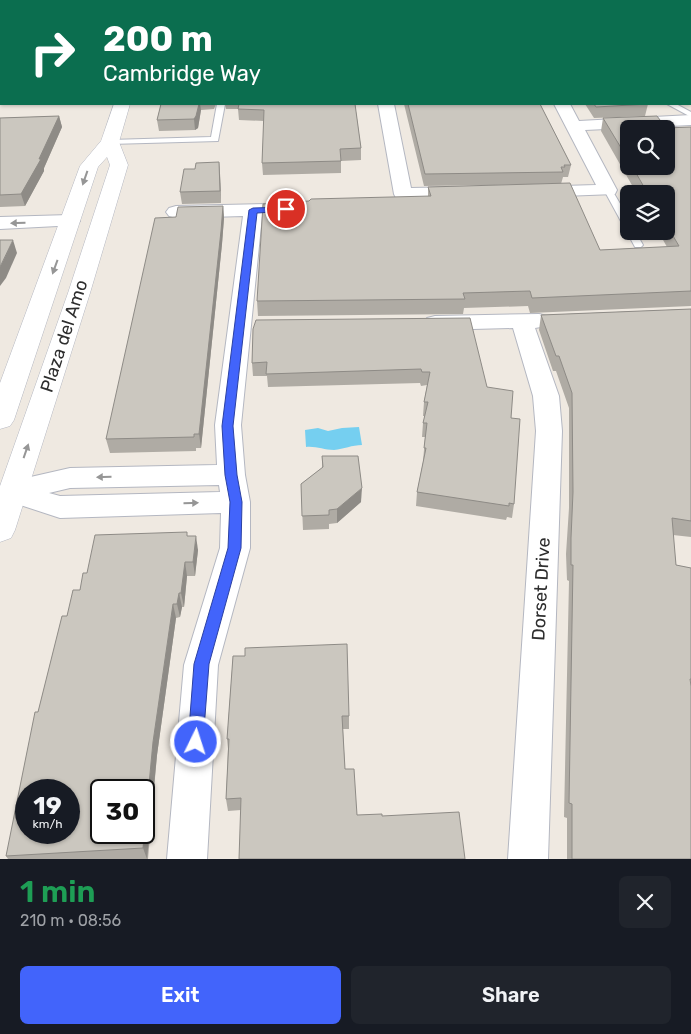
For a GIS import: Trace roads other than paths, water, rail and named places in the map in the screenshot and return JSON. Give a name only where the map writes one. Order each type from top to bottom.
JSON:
[{"type":"main road","name":"Plaza del Amo","points":[[0,420],[89,166],[110,142],[122,105]]},
{"type":"main road","name":"Plaza del Amo","points":[[0,530],[9,485],[102,220],[119,165],[110,142]]},
{"type":"main road","points":[[68,228],[102,220]]},
{"type":"street","points":[[386,105],[403,194],[481,193]]},
{"type":"street","points":[[520,192],[608,190],[563,105]]},
{"type":"street","points":[[574,126],[691,120]]},
{"type":"street","points":[[176,212],[283,209]]},
{"type":"street","points":[[187,859],[201,664],[235,548],[228,426],[249,324],[253,210]]},
{"type":"street","points":[[0,223],[68,228]]},
{"type":"street","points":[[0,238],[68,228]]},
{"type":"street","points":[[415,323],[562,320]]},
{"type":"street","name":"Dorset Drive","points":[[522,322],[546,396],[549,431],[528,859]]},
{"type":"street","points":[[9,485],[70,478],[153,476],[233,489]]},
{"type":"street","points":[[146,504],[153,476]]},
{"type":"street","points":[[9,485],[60,507],[146,504],[233,489]]},
{"type":"lane","points":[[110,142],[215,139],[221,105]]},
{"type":"lane","points":[[673,105],[691,116]]},
{"type":"lane","points":[[608,190],[620,212]]},
{"type":"lane","points":[[635,240],[638,245]]},
{"type":"water","points":[[359,427],[362,445],[334,450],[306,447],[305,430],[318,428],[328,431]]}]
